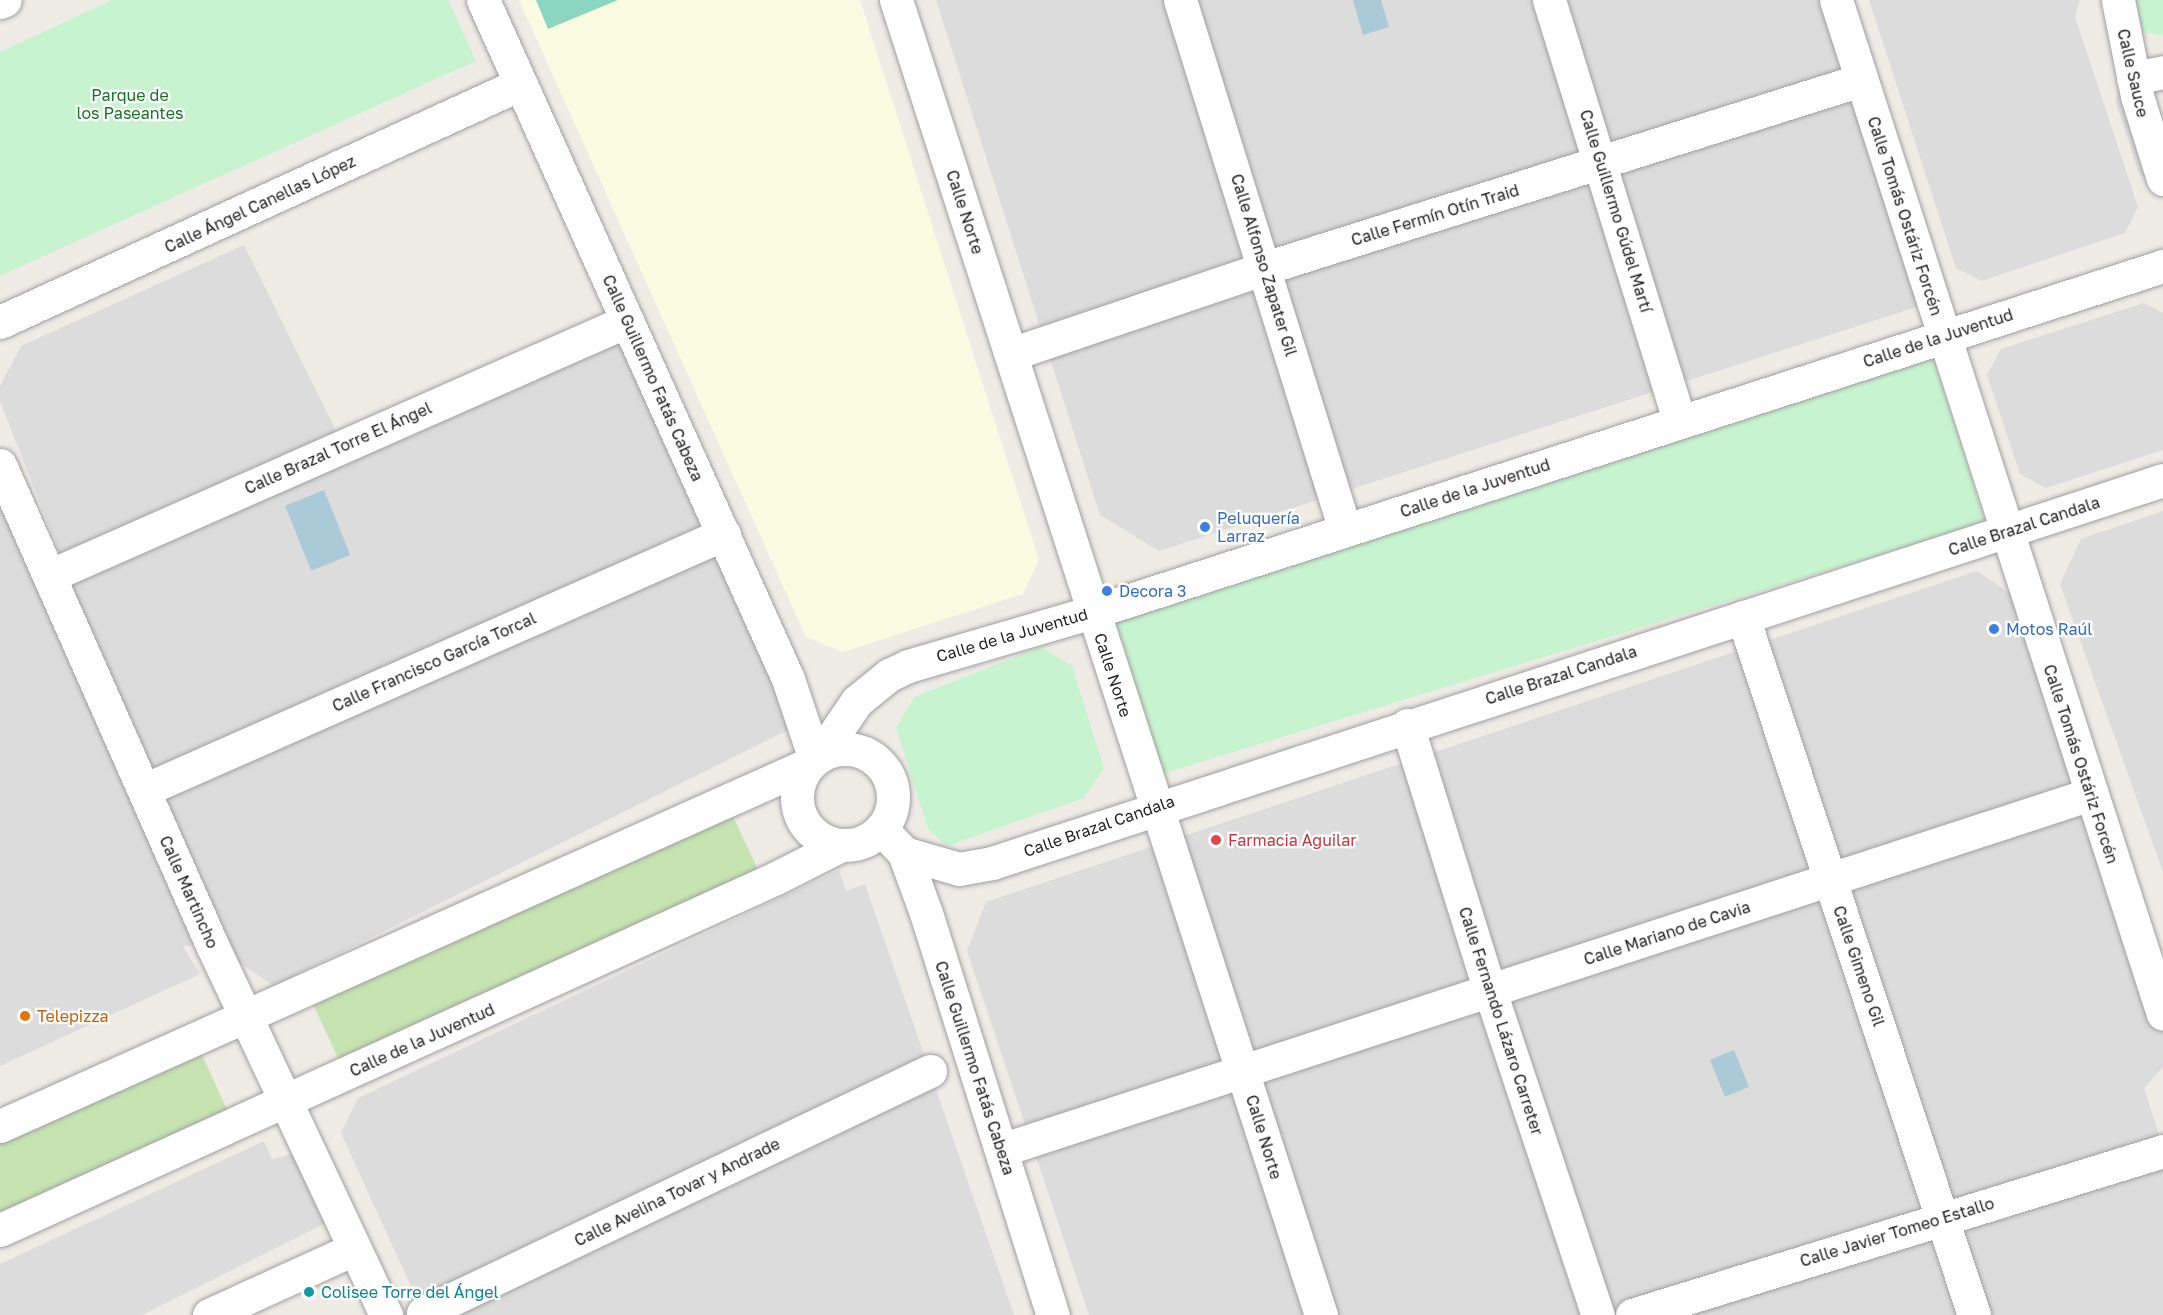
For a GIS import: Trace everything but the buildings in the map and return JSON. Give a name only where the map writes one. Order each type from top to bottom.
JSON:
[{"type":"street","points":[[0,2],[5,0]]},
{"type":"street","name":"Calle Guillermo Fatás Cabeza","points":[[483,0],[788,679],[814,759]]},
{"type":"street","name":"Calle Norte","points":[[896,0],[1321,1315]]},
{"type":"street","name":"Calle Alfonso Zapater Gil","points":[[1180,0],[1345,530]]},
{"type":"street","name":"Calle Guillermo Gúdel Martí","points":[[1548,0],[1602,163],[1680,422]]},
{"type":"street","name":"Calle Tomás Ostáriz Forcén","points":[[1836,0],[2163,1014]]},
{"type":"street","name":"Calle Sauce","points":[[2118,0],[2148,75],[2163,179]]},
{"type":"street","name":"Calle Fermín Otín Traid","points":[[1011,354],[1265,268],[1861,80]]},
{"type":"street","name":"Calle Ángel Canellas López","points":[[0,322],[520,84]]},
{"type":"street","name":"Calle de la Juventud","points":[[814,759],[842,718],[889,675],[1093,612],[2163,266]]},
{"type":"street","name":"Calle Brazal Torre El Ángel","points":[[49,576],[627,321]]},
{"type":"street","name":"Calle Martincho","points":[[0,465],[285,1102],[386,1315]]},
{"type":"street","name":"Calle Brazal Candala","points":[[904,854],[959,869],[992,863],[1157,806],[2163,480]]},
{"type":"street","name":"Calle Francisco García Torcal","points":[[144,790],[724,534]]},
{"type":"street","name":"Calle Gimeno Gil","points":[[1743,617],[1944,1217],[1974,1315]]},
{"type":"street","name":"Calle Fernando Lázaro Carreter","points":[[1407,725],[1490,991],[1598,1315]]},
{"type":"street","points":[[0,1126],[194,1037],[248,1018],[814,759],[850,748],[878,761],[886,771],[894,794],[888,819],[881,829],[863,842],[841,845],[816,836],[800,815],[797,788],[814,759]]},
{"type":"street","name":"Calle Mariano de Cavia","points":[[1001,1150],[2091,794]]},
{"type":"street","name":"Calle Guillermo Fatás Cabeza","points":[[881,829],[904,854],[926,913],[1053,1315]]},
{"type":"street","name":"Calle de la Juventud","points":[[0,1230],[285,1102],[841,845]]},
{"type":"street","points":[[926,913],[959,869]]},
{"type":"street","name":"Calle Avelina Tovar y Andrade","points":[[423,1313],[930,1071]]},
{"type":"street","name":"Calle Javier Tomeo Estallo","points":[[1632,1315],[2163,1151]]},
{"type":"street","points":[[209,1315],[354,1249]]},
{"type":"shaded area","points":[[519,0],[860,0],[1039,560],[1023,594],[843,652],[806,637]]},
{"type":"shaded area","points":[[936,0],[1830,0],[1923,305],[1159,551],[1100,515]]},
{"type":"shaded area","points":[[1869,0],[2080,0],[2075,17],[2138,207],[2125,233],[1982,281],[1956,268]]},
{"type":"shaded area","points":[[2121,87],[2152,181],[2139,174],[2115,100]]},
{"type":"shaded area","points":[[244,245],[343,445],[627,321],[798,725],[274,986],[212,945],[183,946],[200,974],[0,1066],[0,465],[205,926],[0,401],[0,386],[21,346]]},
{"type":"shaded area","points":[[2144,303],[2163,313],[2163,450],[2046,488],[2020,474],[1987,375],[2001,349]]},
{"type":"shaded area","points":[[2163,511],[2163,872],[2060,584],[2081,539]]},
{"type":"shaded area","points":[[1977,571],[2011,594],[2163,1018],[2163,1067],[2144,1088],[2163,1147],[2163,1315],[1089,1315],[967,951],[986,902]]},
{"type":"shaded area","points":[[839,870],[846,891],[865,884],[1014,1315],[424,1315],[341,1133],[358,1098]]},
{"type":"shaded area","points":[[264,1141],[272,1159],[307,1151],[338,1217],[142,1315],[0,1315],[0,1264]]},
{"type":"green space","name":"Parque de los Paseantes","points":[[112,0],[448,0],[476,61],[0,276],[0,52]]},
{"type":"green space","points":[[536,0],[618,0],[548,29]]},
{"type":"green space","points":[[2136,0],[2163,0],[2163,35],[2143,32]]},
{"type":"green space","points":[[1933,352],[1985,522],[1163,774],[1111,603]]},
{"type":"green space","points":[[1041,647],[1072,666],[1104,768],[1084,798],[947,846],[928,829],[896,728],[914,697]]},
{"type":"green space","points":[[730,810],[760,875],[344,1070],[313,1004]]},
{"type":"green space","points":[[194,1037],[234,1125],[0,1230],[0,1126]]},
{"type":"water","points":[[1353,0],[1381,0],[1389,27],[1363,35]]},
{"type":"water","points":[[324,490],[350,555],[311,571],[285,506]]},
{"type":"water","points":[[1734,1050],[1749,1087],[1725,1097],[1710,1060]]},
{"type":"place","name":"Peluquería Larraz","points":[[1205,527]]},
{"type":"place","name":"Decora 3","points":[[1107,591]]},
{"type":"place","name":"Motos Raúl","points":[[1994,629]]},
{"type":"place","name":"Farmacia Aguilar","points":[[1216,840]]},
{"type":"place","name":"Telepizza","points":[[25,1016]]},
{"type":"place","name":"Colisee Torre del Ángel","points":[[309,1292]]}]
